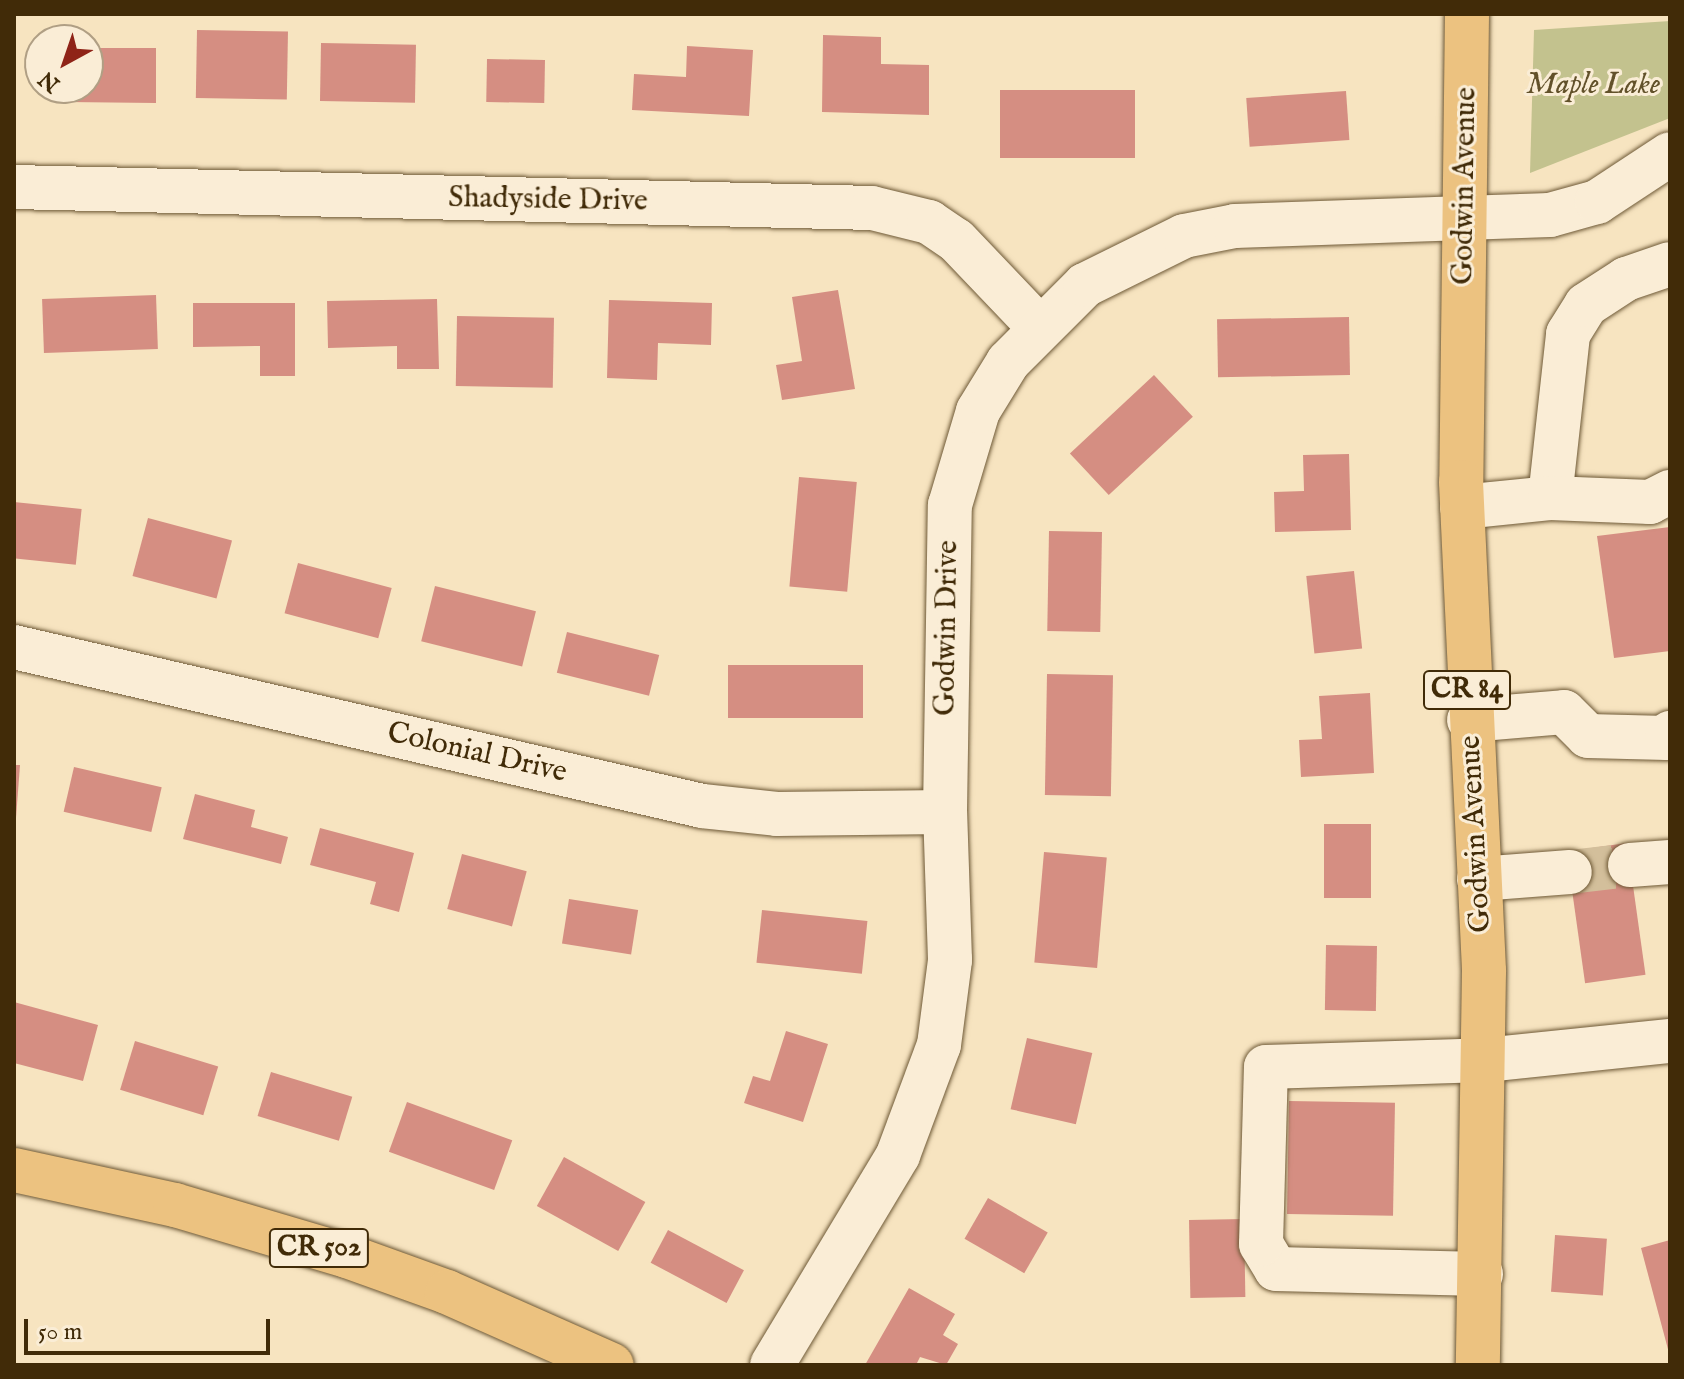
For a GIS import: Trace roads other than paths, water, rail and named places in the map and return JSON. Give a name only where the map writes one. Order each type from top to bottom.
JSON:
[{"type":"main road","name":"Godwin Avenue","points":[[1467,14],[1462,507],[1485,1060],[1478,1365]]},
{"type":"main road","name":"CR 502","points":[[14,1170],[175,1205],[347,1256],[447,1292],[612,1365]]},
{"type":"street","name":"Godwin Drive","points":[[772,1365],[898,1155],[939,1045],[950,960],[945,812],[950,505],[978,411],[1038,326],[1085,285],[1184,236],[1235,226],[1464,215],[1550,215],[1597,202],[1670,154]]},
{"type":"street","name":"Shadyside Drive","points":[[14,187],[886,210],[929,222],[956,240],[1038,326]]},
{"type":"street","points":[[1550,498],[1568,334],[1586,305],[1626,279],[1670,264]]},
{"type":"street","points":[[1462,507],[1550,498],[1650,502],[1670,492]]},
{"type":"street","name":"Colonial Drive","points":[[14,647],[702,806],[777,814],[945,812]]},
{"type":"street","points":[[1469,720],[1564,712],[1588,736],[1668,736]]},
{"type":"street","points":[[1479,879],[1570,872]]},
{"type":"street","points":[[1481,1274],[1276,1269],[1261,1244],[1266,1067],[1485,1060],[1670,1041]]},
{"type":"tunnel","points":[[1570,872],[1630,865]]},
{"type":"park label","name":"Maple Lake","points":[[1593,85]]}]
